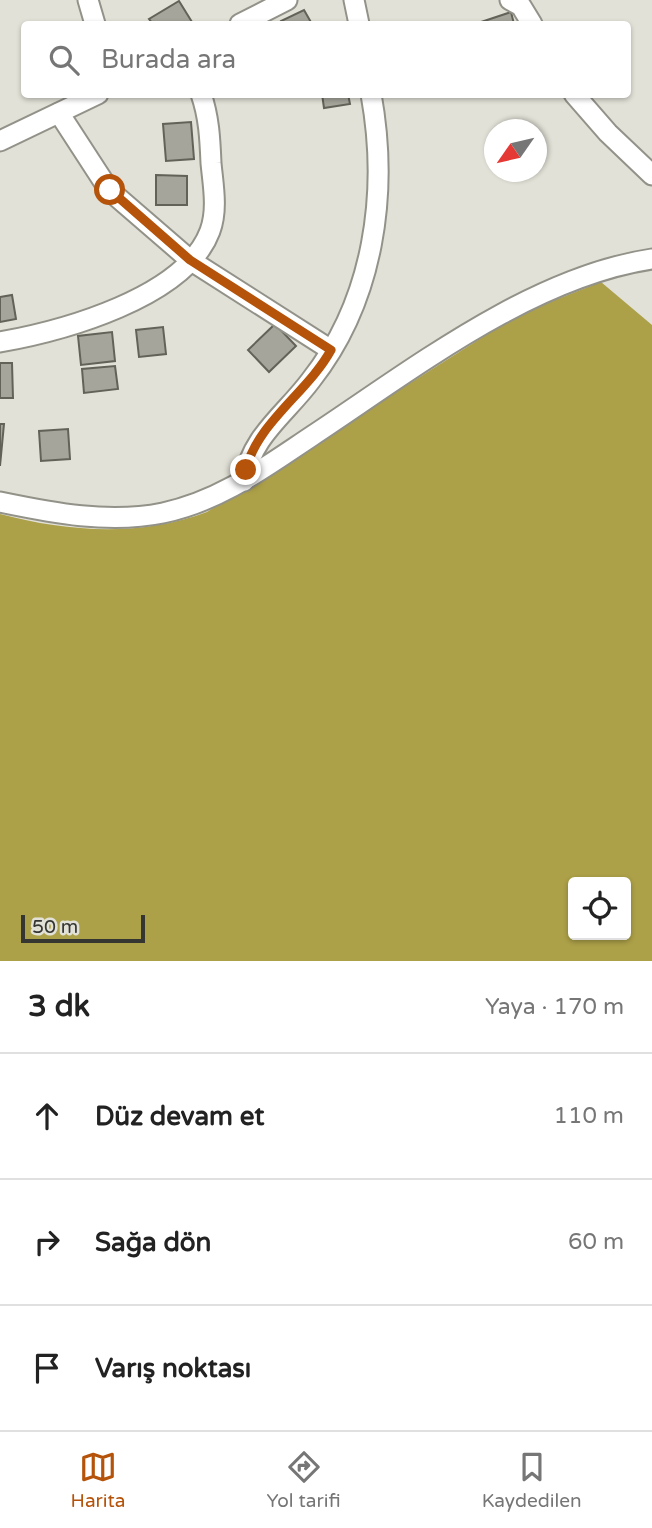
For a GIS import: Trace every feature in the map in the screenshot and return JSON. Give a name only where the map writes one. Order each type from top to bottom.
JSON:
[{"type":"street","points":[[88,0],[94,21]]},
{"type":"street","points":[[246,21],[287,0]]},
{"type":"street","points":[[354,0],[358,21]]},
{"type":"street","points":[[510,0],[521,6],[530,21]]},
{"type":"street","points":[[0,141],[90,98]]},
{"type":"street","points":[[0,342],[60,329],[107,313],[158,286],[190,260],[210,232],[215,206],[208,113],[202,98]]},
{"type":"street","points":[[244,481],[248,459],[259,438],[308,385],[331,350],[350,312],[376,224],[380,169],[371,98]]},
{"type":"street","points":[[578,98],[652,175]]},
{"type":"street","points":[[59,113],[110,190],[190,260],[331,350]]},
{"type":"street","points":[[0,502],[62,514],[139,517],[204,501],[244,481],[444,349],[533,299],[604,270],[652,259]]},
{"type":"shaded area","points":[[601,282],[652,325],[652,961],[0,961],[0,514],[52,525],[104,529],[156,525],[207,512],[497,328],[550,302]]},
{"type":"building","points":[[179,1],[191,21],[151,21],[149,19]]},
{"type":"building","points":[[304,10],[310,21],[281,21]]},
{"type":"building","points":[[511,12],[513,21],[484,21]]},
{"type":"building","points":[[323,98],[349,98],[350,104],[324,108]]},
{"type":"building","points":[[191,122],[194,159],[166,161],[163,124]]},
{"type":"building","points":[[156,175],[187,176],[187,205],[156,205]]},
{"type":"building","points":[[12,295],[16,319],[0,322],[0,297]]},
{"type":"building","points":[[275,324],[296,346],[269,372],[248,350]]},
{"type":"building","points":[[163,327],[166,354],[139,357],[136,330]]},
{"type":"building","points":[[112,332],[115,361],[81,365],[78,336]]},
{"type":"building","points":[[0,363],[12,363],[13,398],[0,398]]},
{"type":"building","points":[[115,366],[118,389],[84,393],[82,369]]},
{"type":"building","points":[[0,424],[4,424],[0,466]]},
{"type":"building","points":[[68,429],[70,459],[41,461],[39,431]]},
{"type":"route","points":[[110,190],[190,260],[331,350],[323,366],[308,385],[259,438],[248,459],[246,470]]}]
